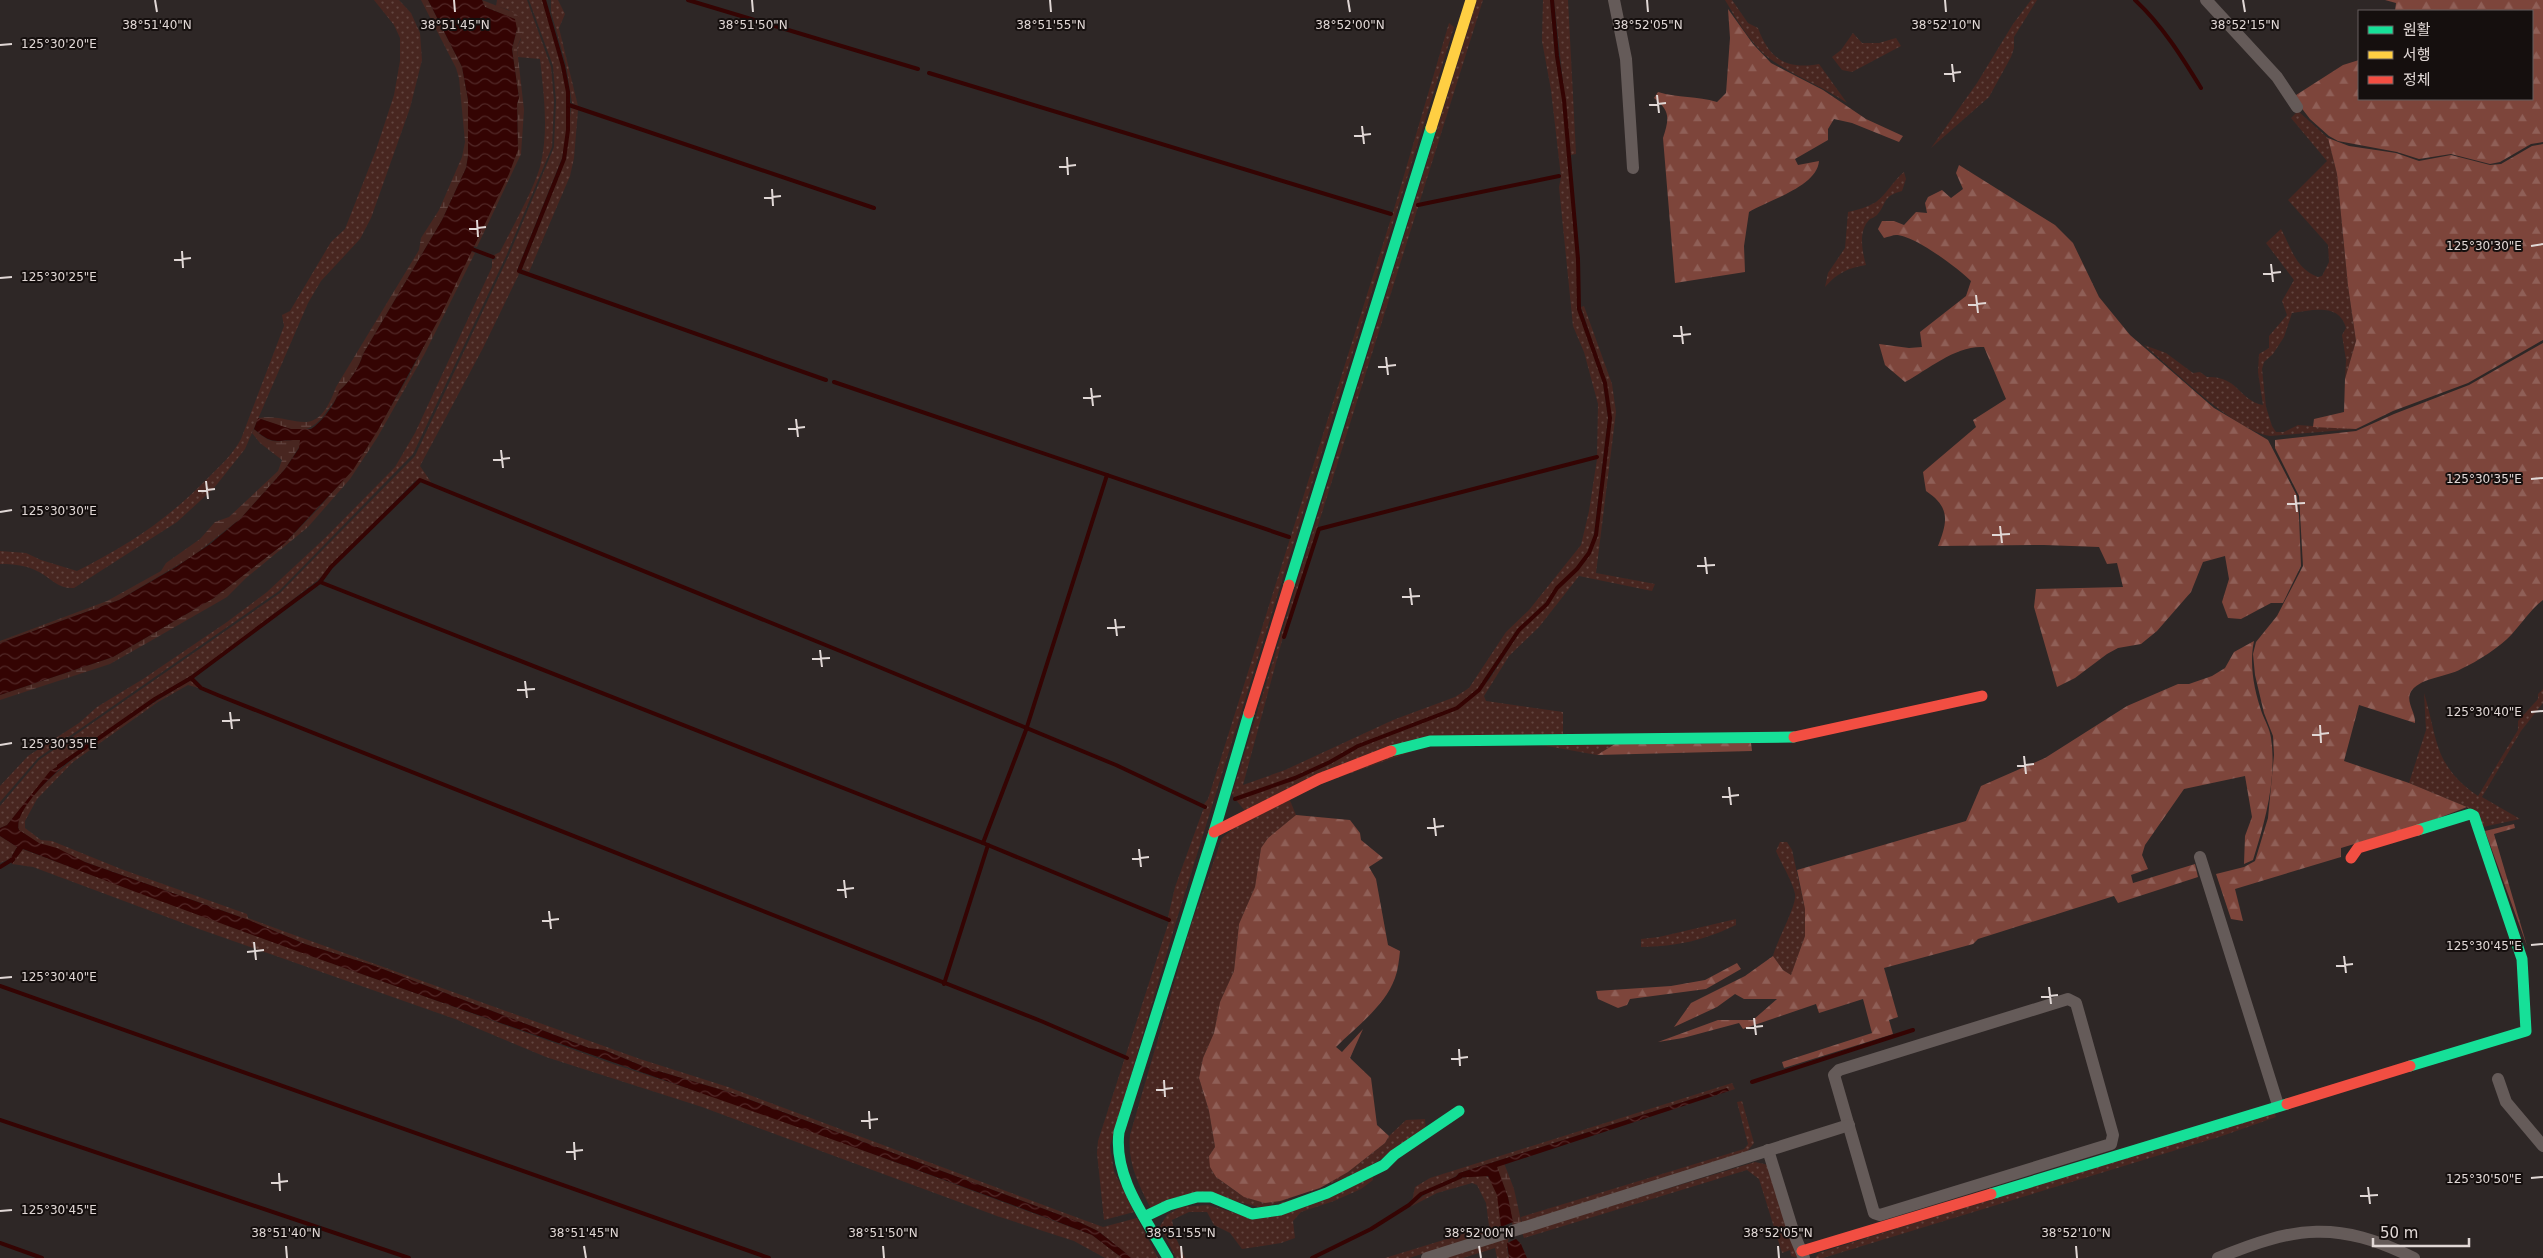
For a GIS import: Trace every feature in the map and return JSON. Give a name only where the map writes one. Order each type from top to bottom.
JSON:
[{"type":"street","points":[[1168,1258],[1119,1160],[1120,1130],[1214,832],[1250,705],[1471,0]]},
{"type":"street","points":[[1614,0],[1626,59],[1633,168]]},
{"type":"street","points":[[2206,0],[2277,77],[2297,107]]},
{"type":"street","points":[[1214,832],[1286,795],[1374,756],[1430,741],[1797,737],[1982,696]]},
{"type":"street","points":[[1768,1150],[1794,1234],[1803,1255],[2278,1105],[2526,1031],[2522,959],[2474,816],[2470,814],[2358,848],[2351,858]]},
{"type":"street","points":[[2200,857],[2278,1105]]},
{"type":"street","points":[[2068,999],[2076,1003],[2113,1135],[2111,1144],[1880,1215],[1874,1213],[1849,1125],[1834,1075],[1839,1070],[2068,999]]},
{"type":"street","points":[[2498,1079],[2506,1102],[2543,1146]]},
{"type":"street","points":[[1146,1216],[1170,1205],[1197,1197],[1211,1197],[1252,1214],[1280,1210],[1327,1193],[1384,1165],[1394,1155],[1459,1111]]},
{"type":"street","points":[[1427,1258],[1849,1125]]},
{"type":"street","points":[[2218,1258],[2266,1239],[2293,1233],[2315,1231],[2364,1237],[2391,1246],[2414,1258]]},
{"type":"green space","points":[[374,0],[399,0],[411,13],[420,33],[422,60],[410,108],[371,218],[360,239],[321,281],[308,303],[245,449],[214,488],[177,522],[74,588],[59,585],[30,568],[0,564],[0,551],[26,553],[41,560],[77,571],[131,541],[163,519],[227,459],[238,444],[284,326],[282,315],[290,311],[331,242],[345,229],[376,150],[394,95],[400,61],[400,38],[394,25]]},
{"type":"green space","points":[[421,0],[428,0],[462,67],[468,100],[468,156],[466,168],[442,220],[363,354],[357,369],[347,384],[339,391],[337,397],[319,421],[312,427],[296,430],[258,418],[271,417],[303,422],[312,421],[328,405],[336,387],[419,250],[421,238],[439,210],[462,157],[465,142],[459,78],[456,68]]},
{"type":"green space","points":[[482,0],[515,13],[520,18],[523,32],[517,48],[524,110],[521,154],[477,247],[473,246],[518,150],[517,104],[519,98],[512,49],[517,29],[500,13],[485,7]]},
{"type":"green space","points":[[497,0],[527,0],[551,67],[554,101],[552,147],[507,254],[413,454],[279,591],[38,758],[0,802],[0,786],[28,756],[79,723],[97,707],[143,679],[227,622],[267,592],[326,537],[395,467],[415,433],[492,267],[492,260],[496,259],[494,255],[500,252],[537,177],[543,154],[545,127],[540,59],[518,57],[517,48],[521,39],[509,10],[496,6]]},
{"type":"green space","points":[[529,0],[542,0],[554,37],[567,93],[567,131],[562,158],[517,270],[519,274],[483,348],[420,466],[431,482],[422,479],[415,481],[318,580],[223,653],[189,677],[154,698],[51,771],[7,825],[0,828],[0,806],[39,760],[280,593],[415,456],[509,255],[554,147],[556,101],[553,66]]},
{"type":"green space","points":[[551,0],[558,0],[565,14],[559,28],[578,106],[572,103],[566,65],[551,12]]},
{"type":"green space","points":[[1477,0],[1483,0],[1283,637],[1243,785],[1285,770],[1393,720],[1455,697],[1469,688],[1506,632],[1529,610],[1581,545],[1589,511],[1597,459],[1598,404],[1584,352],[1573,326],[1559,187],[1561,177],[1551,90],[1542,41],[1543,0],[1550,0],[1555,56],[1563,100],[1577,259],[1578,309],[1603,383],[1608,418],[1594,534],[1588,552],[1576,569],[1556,588],[1546,603],[1518,629],[1478,689],[1456,707],[1357,745],[1329,761],[1294,777],[1235,798],[1232,794]]},
{"type":"green space","points":[[1554,0],[1568,0],[1576,154],[1571,155]]},
{"type":"green space","points":[[1725,0],[1732,0],[1748,23],[1758,28],[1767,47],[1780,60],[1797,65],[1819,64],[1847,103],[1773,61],[1759,49],[1746,33]]},
{"type":"green space","points":[[2031,0],[2037,0],[2014,37],[2014,48],[2011,57],[1989,97],[1931,148],[1977,83],[2013,24]]},
{"type":"green space","points":[[2385,0],[2543,0],[2543,142],[2531,144],[2500,162],[2490,164],[2451,154],[2419,159],[2397,152],[2338,141],[2329,136],[2310,119],[2293,97],[2343,65],[2358,60],[2358,100],[2533,100],[2533,10],[2395,10],[2396,3]]},
{"type":"green space","points":[[1728,9],[1753,44],[1771,63],[1823,90],[1866,119],[1903,136],[1899,142],[1852,123],[1834,119],[1828,129],[1828,140],[1795,159],[1798,165],[1819,161],[1816,170],[1810,178],[1790,192],[1749,212],[1744,246],[1745,272],[1675,283],[1663,138],[1667,126],[1667,116],[1666,111],[1654,98],[1658,92],[1717,102],[1726,93],[1730,38]]},
{"type":"green space","points":[[1449,23],[1454,27],[1176,922],[1110,1146],[1114,1171],[1134,1212],[1104,1220],[1097,1153],[1098,1141],[1170,918],[1168,917],[1175,887],[1203,810],[1207,807],[1204,804],[1208,799],[1394,209]]},
{"type":"green space","points":[[1853,33],[1862,43],[1879,43],[1896,38],[1901,46],[1852,72],[1842,70],[1832,57],[1841,50]]},
{"type":"green space","points":[[571,108],[578,110],[574,158],[570,176],[529,272],[522,269],[566,158]]},
{"type":"green space","points":[[2298,111],[2328,138],[2337,174],[2348,286],[2356,341],[2345,379],[2346,360],[2342,335],[2346,328],[2342,320],[2337,314],[2324,310],[2292,313],[2284,337],[2273,354],[2264,362],[2262,369],[2266,407],[2276,432],[2284,432],[2298,425],[2356,429],[2270,436],[2239,423],[2204,398],[2144,345],[2166,353],[2193,373],[2200,372],[2207,377],[2226,380],[2248,398],[2263,405],[2258,372],[2259,354],[2269,348],[2269,336],[2287,315],[2282,301],[2294,280],[2266,243],[2281,229],[2295,257],[2304,269],[2318,277],[2322,276],[2329,262],[2328,245],[2288,200],[2327,161],[2291,118]]},
{"type":"green space","points":[[2328,138],[2349,146],[2396,153],[2419,161],[2451,155],[2490,165],[2501,164],[2532,146],[2543,144],[2543,340],[2468,383],[2393,411],[2356,429],[2313,427],[2314,419],[2344,412],[2345,379],[2356,341],[2348,286],[2337,174]]},
{"type":"green space","points":[[1959,165],[2055,225],[2073,243],[2099,297],[2130,335],[2214,408],[2268,440],[2297,496],[2299,516],[2301,566],[2283,603],[2271,603],[2241,619],[2228,618],[2222,602],[2229,579],[2225,556],[2203,562],[2191,592],[2157,631],[2141,644],[2118,648],[2107,654],[2075,678],[2057,687],[2034,607],[2036,589],[2123,587],[2117,563],[2107,564],[2099,547],[2044,545],[1938,546],[1944,529],[1945,515],[1939,503],[1926,491],[1923,472],[1976,427],[1973,420],[2006,399],[1984,347],[1974,347],[1953,354],[1905,382],[1885,365],[1879,344],[1909,348],[1922,347],[1920,332],[1966,296],[1971,281],[1924,246],[1904,236],[1895,235],[1884,238],[1878,229],[1882,221],[1894,221],[1904,225],[1916,212],[1927,213],[1925,203],[1928,197],[1942,190],[1951,198],[1963,189],[1956,173]]},
{"type":"green space","points":[[1904,172],[1906,179],[1902,191],[1891,195],[1880,211],[1866,224],[1862,235],[1862,247],[1866,265],[1843,272],[1825,287],[1828,273],[1845,248],[1848,212],[1876,202]]},
{"type":"green space","points":[[471,251],[475,253],[424,355],[377,438],[350,479],[308,527],[246,578],[227,597],[110,664],[0,700],[0,695],[113,657],[214,598],[285,543],[319,508],[360,459],[410,374]]},
{"type":"green space","points":[[1584,306],[1612,384],[1616,412],[1596,573],[1655,584],[1652,591],[1579,576],[1539,627],[1509,656],[1484,696],[1486,701],[1563,712],[1563,734],[1452,737],[1245,811],[1236,800],[1295,779],[1330,764],[1358,747],[1458,709],[1489,680],[1520,631],[1548,605],[1558,589],[1578,570],[1590,554],[1597,535],[1611,418],[1606,383],[1581,307]]},
{"type":"green space","points":[[2543,343],[2543,600],[2507,639],[2488,654],[2455,672],[2422,682],[2412,690],[2409,698],[2415,723],[2359,705],[2344,761],[2409,783],[2467,807],[2431,821],[2341,848],[2341,857],[2235,889],[2243,921],[2231,919],[2216,874],[2244,867],[2255,861],[2268,818],[2274,755],[2273,736],[2264,713],[2255,675],[2253,654],[2256,642],[2277,616],[2303,566],[2299,496],[2275,448],[2275,440],[2356,431],[2469,385]]},
{"type":"green space","points":[[254,429],[271,441],[300,440],[301,444],[285,469],[241,518],[193,556],[119,600],[0,643],[0,641],[107,601],[161,571],[166,563],[200,539],[215,522],[229,517],[278,471],[282,460],[260,443],[252,433]]},
{"type":"green space","points":[[2254,641],[2253,677],[2259,704],[2269,728],[2272,769],[2266,816],[2253,860],[2244,864],[2245,836],[2252,817],[2245,776],[2184,789],[2145,845],[2142,855],[2148,869],[2131,875],[2133,883],[2195,864],[2198,877],[2118,903],[2114,896],[1978,939],[1973,944],[1884,968],[1898,1017],[1889,1020],[1893,1034],[1784,1068],[1782,1062],[1872,1033],[1863,999],[1819,1013],[1816,1004],[1743,1029],[1739,1023],[1683,1038],[1658,1042],[1718,1020],[1753,1020],[1777,999],[1744,999],[1735,994],[1717,1007],[1674,1027],[1691,1003],[1745,976],[1773,956],[1783,970],[1791,975],[1805,936],[1805,909],[1797,870],[1966,821],[1981,786],[2045,758],[2127,706],[2178,684],[2189,684],[2212,676],[2225,668],[2234,652]]},
{"type":"green space","points":[[191,680],[199,688],[188,685],[158,702],[73,762],[37,799],[25,821],[25,828],[41,840],[52,841],[121,869],[247,914],[248,918],[283,931],[640,1059],[728,1087],[1103,1227],[1137,1218],[1158,1258],[1132,1258],[1098,1231],[1079,1222],[729,1092],[645,1067],[604,1050],[589,1048],[375,966],[305,944],[249,920],[85,862],[38,843],[19,830],[21,813],[36,793],[60,770],[120,725]]},
{"type":"green space","points":[[2543,689],[2543,703],[2521,731],[2482,797],[2520,819],[2483,827],[2467,807],[2409,783],[2426,730],[2424,693],[2435,738],[2445,762],[2463,785],[2478,796],[2518,730],[2518,721],[2538,699],[2538,694]]},
{"type":"green space","points":[[1751,743],[1752,751],[1597,755],[1615,744]]},
{"type":"green space","points":[[1615,744],[1597,755],[1541,745]]},
{"type":"green space","points":[[1289,798],[1296,815],[1268,838],[1261,848],[1255,887],[1239,924],[1234,971],[1220,1002],[1214,1033],[1203,1058],[1199,1078],[1209,1111],[1215,1147],[1209,1156],[1216,1177],[1238,1193],[1348,1172],[1385,1143],[1389,1136],[1406,1120],[1425,1119],[1426,1132],[1358,1173],[1263,1208],[1215,1196],[1151,1209],[1132,1164],[1130,1135],[1191,925],[1222,838],[1234,828]]},
{"type":"green space","points":[[1296,815],[1350,820],[1360,833],[1361,840],[1383,858],[1369,867],[1376,879],[1388,945],[1400,951],[1397,972],[1385,998],[1336,1047],[1342,1052],[1363,1029],[1350,1058],[1371,1078],[1377,1125],[1389,1136],[1385,1143],[1348,1172],[1320,1188],[1280,1201],[1265,1203],[1244,1197],[1216,1177],[1210,1167],[1209,1156],[1215,1147],[1209,1111],[1199,1078],[1203,1058],[1214,1033],[1220,1002],[1234,971],[1239,924],[1255,887],[1261,848],[1268,838]]},
{"type":"green space","points":[[2514,824],[2515,828],[2494,834],[2527,946],[2485,831]]},
{"type":"green space","points":[[0,836],[17,847],[10,859],[0,863]]},
{"type":"green space","points":[[1780,842],[1787,842],[1792,850],[1805,909],[1805,936],[1791,975],[1783,970],[1773,956],[1795,899],[1792,884],[1776,851]]},
{"type":"green space","points":[[22,849],[259,937],[613,1064],[757,1111],[1092,1235],[1122,1258],[1105,1258],[1074,1241],[997,1216],[702,1107],[546,1057],[455,1019],[199,929],[33,867],[12,864]]},
{"type":"green space","points":[[1736,919],[1736,925],[1701,939],[1678,944],[1641,947],[1641,939],[1659,937]]},
{"type":"green space","points":[[1737,963],[1741,969],[1706,989],[1630,999],[1627,1005],[1618,1008],[1598,999],[1596,991],[1671,986],[1705,980]]},
{"type":"green space","points":[[1732,1083],[1735,1089],[1729,1091],[1727,1088],[1459,1173],[1417,1196],[1412,1201],[1415,1187],[1430,1178]]},
{"type":"green space","points":[[1742,1101],[1754,1143],[1746,1153],[1522,1225],[1521,1217],[1744,1149],[1748,1144],[1737,1102]]},
{"type":"green space","points":[[2273,1110],[2276,1117],[2222,1136],[1823,1258],[1815,1258],[1819,1253]]},
{"type":"green space","points":[[1755,1162],[1769,1165],[1798,1258],[1791,1256],[1790,1250],[1782,1253],[1759,1179],[1747,1170],[1524,1238],[1522,1233]]},
{"type":"green space","points":[[1504,1163],[1514,1189],[1522,1225],[1513,1228],[1508,1197],[1496,1167]]},
{"type":"green space","points":[[1373,1175],[1373,1180],[1361,1189],[1334,1201],[1301,1212],[1293,1221],[1295,1238],[1281,1243],[1242,1249],[1230,1233],[1214,1225],[1207,1212],[1189,1212],[1172,1220],[1175,1236],[1185,1258],[1176,1258],[1160,1226],[1167,1215],[1181,1207],[1208,1205],[1241,1215]]},
{"type":"green space","points":[[1484,1175],[1490,1178],[1497,1190],[1501,1226],[1505,1226],[1503,1229],[1409,1258],[1385,1258],[1489,1226],[1486,1203],[1477,1185],[1472,1183],[1437,1193],[1410,1207],[1426,1194],[1444,1184],[1463,1178]]},
{"type":"green space","points":[[1509,1236],[1507,1249],[1509,1258],[1497,1258],[1495,1248],[1463,1258],[1437,1258]]},
{"type":"water","points":[[428,0],[482,0],[485,7],[515,19],[517,29],[512,49],[519,98],[517,104],[518,150],[509,174],[441,315],[378,430],[353,470],[285,543],[214,598],[113,657],[0,695],[0,643],[119,600],[176,567],[210,544],[241,518],[285,469],[299,448],[300,440],[276,441],[261,435],[254,429],[258,418],[291,429],[311,429],[328,412],[339,391],[354,374],[363,354],[442,220],[466,168],[468,156],[468,100],[462,67]]},
{"type":"water","points":[[75,756],[39,790],[23,812],[19,822],[19,830],[39,843],[57,848],[85,862],[249,920],[305,944],[375,966],[589,1048],[604,1050],[645,1067],[729,1092],[1079,1222],[1098,1231],[1132,1258],[1122,1258],[1092,1235],[959,1185],[289,948],[23,849],[12,864],[10,859],[17,847],[0,836],[0,828],[7,825],[50,771]]},
{"type":"water","points":[[1727,1088],[1729,1091],[1497,1167],[1508,1197],[1513,1222],[1501,1227],[1497,1195],[1488,1176],[1455,1178],[1459,1173]]},
{"type":"water","points":[[1516,1239],[1521,1244],[1527,1258],[1509,1258],[1507,1243]]},
{"type":"waterway","points":[[544,0],[563,66],[568,92],[568,130],[564,159],[519,271],[826,380]]},
{"type":"waterway","points":[[688,0],[918,69]]},
{"type":"waterway","points":[[1235,799],[1295,778],[1330,762],[1358,746],[1457,708],[1479,690],[1519,630],[1547,604],[1557,588],[1577,569],[1589,553],[1596,535],[1610,418],[1605,383],[1579,309],[1578,259],[1564,100],[1557,56],[1552,0]]},
{"type":"waterway","points":[[2135,0],[2163,31],[2201,88]]},
{"type":"waterway","points":[[929,73],[1391,214]]},
{"type":"waterway","points":[[569,105],[874,208]]},
{"type":"waterway","points":[[1418,205],[1559,176]]},
{"type":"waterway","points":[[472,249],[493,257]]},
{"type":"waterway","points":[[834,382],[1289,537]]},
{"type":"waterway","points":[[1284,637],[1319,529],[1597,457]]},
{"type":"waterway","points":[[983,843],[1026,730],[1107,475]]},
{"type":"waterway","points":[[59,766],[155,699],[191,678],[320,582],[331,567],[420,480],[1116,765],[1205,807]]},
{"type":"waterway","points":[[320,582],[983,843],[1169,920]]},
{"type":"waterway","points":[[191,678],[201,688],[220,696],[1041,1021],[1127,1058]]},
{"type":"waterway","points":[[944,984],[988,845]]},
{"type":"waterway","points":[[0,867],[13,859]]},
{"type":"waterway","points":[[0,986],[769,1258]]},
{"type":"waterway","points":[[1752,1082],[1913,1030]]},
{"type":"waterway","points":[[0,1120],[409,1258]]},
{"type":"waterway","points":[[1312,1258],[1371,1229],[1409,1205],[1421,1194],[1460,1177]]},
{"type":"waterway","points":[[0,1243],[42,1258]]},
{"type":"traffic: fast","points":[[1289,585],[1431,128]]},
{"type":"traffic: fast","points":[[1168,1258],[1133,1198],[1126,1182],[1121,1166],[1119,1132],[1214,832],[1249,713]]},
{"type":"traffic: fast","points":[[1391,751],[1430,741],[1794,737]]},
{"type":"traffic: fast","points":[[2410,1066],[2526,1031],[2522,959],[2474,816],[2470,814],[2418,830]]},
{"type":"traffic: fast","points":[[1991,1194],[2287,1104]]},
{"type":"traffic: fast","points":[[1146,1216],[1169,1205],[1197,1197],[1211,1197],[1252,1214],[1280,1210],[1327,1193],[1384,1165],[1394,1155],[1459,1111]]},
{"type":"traffic: slow","points":[[1431,128],[1471,0]]},
{"type":"traffic: jam","points":[[1249,713],[1289,585]]},
{"type":"traffic: jam","points":[[1794,737],[1982,696]]},
{"type":"traffic: jam","points":[[1214,832],[1319,779],[1391,751]]},
{"type":"traffic: jam","points":[[2351,858],[2358,848],[2418,830]]},
{"type":"traffic: jam","points":[[2287,1104],[2410,1066]]},
{"type":"traffic: jam","points":[[1802,1251],[1991,1194]]}]
